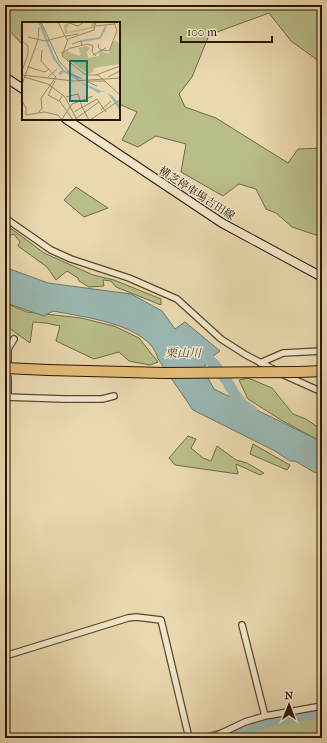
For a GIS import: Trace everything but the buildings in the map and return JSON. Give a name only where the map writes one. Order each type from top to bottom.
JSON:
[{"type":"highway","points":[[6,365],[48,370],[165,373],[322,371]]},
{"type":"main road","points":[[5,77],[22,89]]},
{"type":"main road","name":"横芝停車場吉田線","points":[[68,120],[222,223],[322,277]]},
{"type":"street","points":[[5,218],[51,250],[71,259],[129,278],[176,299],[221,339],[260,363],[317,391],[322,392]]},
{"type":"street","points":[[6,365],[6,349],[14,339]]},
{"type":"street","points":[[260,363],[283,353],[322,351]]},
{"type":"street","points":[[8,378],[6,398],[102,399],[114,396]]},
{"type":"street","points":[[5,656],[128,618],[136,617],[161,620],[189,738]]},
{"type":"street","points":[[242,626],[265,716]]},
{"type":"street","points":[[211,738],[245,722],[265,716],[322,706]]},
{"type":"green space","points":[[5,5],[322,5],[322,62],[291,41],[269,13],[209,35],[192,77],[179,94],[185,107],[216,118],[288,163],[298,149],[322,148],[322,237],[292,227],[276,213],[266,209],[256,189],[239,184],[223,196],[181,172],[186,144],[156,136],[138,147],[122,140],[137,112],[120,104],[120,22],[22,22],[22,44],[5,26]]},
{"type":"green space","points":[[76,187],[108,208],[84,217],[64,200]]},
{"type":"green space","points":[[5,224],[44,253],[93,275],[114,280],[161,299],[161,305],[116,287],[111,281],[103,280],[104,286],[89,287],[67,271],[56,280],[47,267],[18,246],[20,242],[14,234],[6,237]]},
{"type":"green space","points":[[5,303],[27,312],[81,318],[114,326],[139,338],[158,362],[150,365],[129,361],[119,352],[94,359],[56,341],[60,326],[46,323],[33,322],[30,343],[5,325]]},
{"type":"green space","points":[[248,378],[272,388],[293,414],[306,419],[322,430],[322,442],[281,420],[248,399],[239,380]]},
{"type":"green space","points":[[188,436],[196,439],[191,448],[203,458],[211,461],[217,446],[236,460],[247,463],[264,473],[260,475],[236,464],[238,474],[175,465],[169,458]]},
{"type":"green space","points":[[253,444],[290,465],[287,470],[250,454]]},
{"type":"green space","points":[[322,714],[322,738],[201,738],[201,735],[264,718]]},
{"type":"water","name":"栗山川","points":[[5,265],[7,268],[48,283],[131,294],[162,311],[175,329],[185,322],[220,351],[206,361],[204,371],[214,389],[322,442],[322,474],[314,472],[295,461],[290,461],[275,451],[193,410],[158,359],[152,347],[142,338],[129,330],[114,324],[53,311],[44,316],[6,303]]},
{"type":"waterway","name":"栗山川","points":[[197,350],[214,364],[242,404],[252,411]]},
{"type":"waterway","points":[[231,738],[263,723],[322,712]]}]
